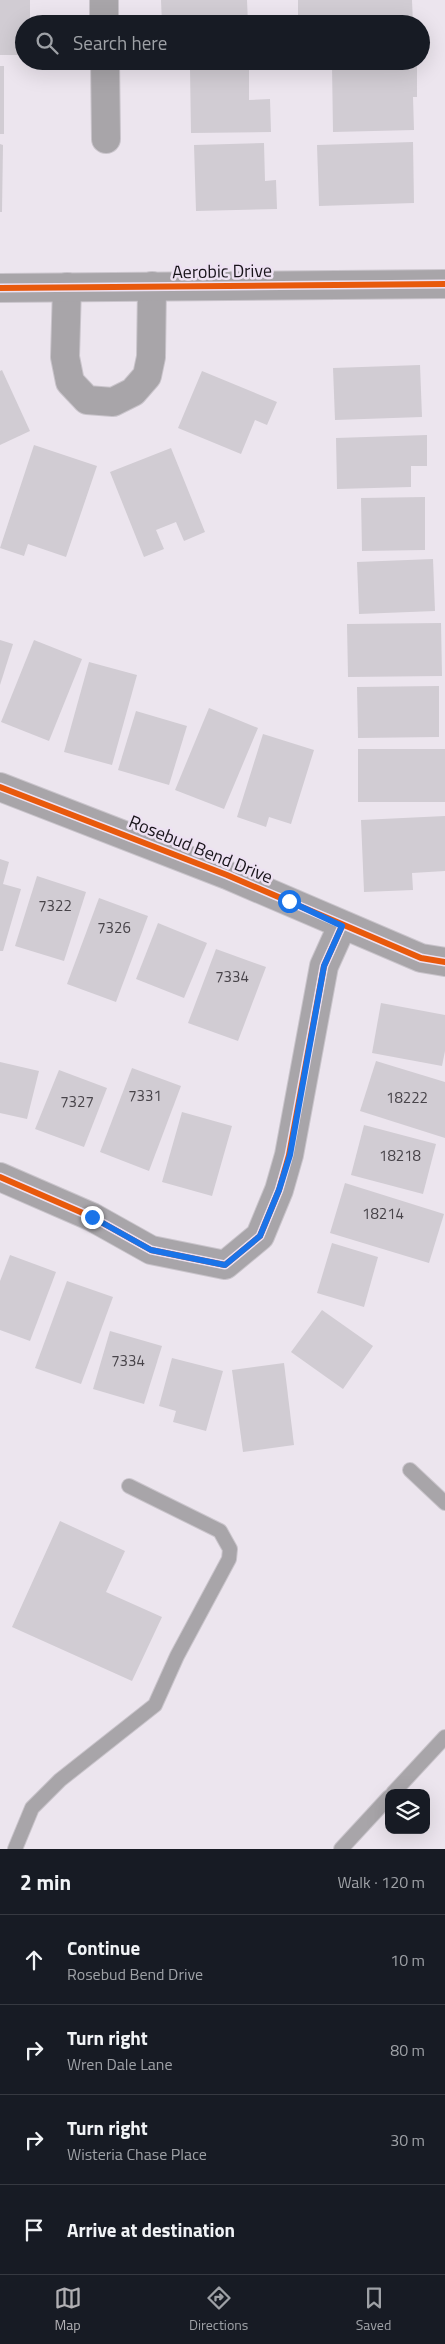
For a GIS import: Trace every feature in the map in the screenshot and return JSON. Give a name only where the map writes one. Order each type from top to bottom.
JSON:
[{"type":"street","points":[[104,0],[104,15]]},
{"type":"street","points":[[105,70],[106,139]]},
{"type":"street","name":"Aerobic Drive","points":[[0,288],[445,284]]},
{"type":"street","points":[[67,288],[65,357],[70,382],[87,400],[113,402],[133,392],[147,376],[151,357],[152,286]]},
{"type":"street","name":"Rosebud Bend Drive","points":[[0,787],[228,875],[342,926],[421,958],[445,962]]},
{"type":"street","points":[[0,1177],[92,1217],[151,1250],[225,1265],[260,1236],[279,1190],[290,1155],[324,966],[342,926]]},
{"type":"lane","points":[[410,1470],[445,1503]]},
{"type":"lane","points":[[15,1849],[32,1808],[60,1780],[155,1705],[177,1656],[229,1559],[230,1549],[220,1531],[129,1486]]},
{"type":"lane","points":[[397,1789],[445,1736]]},
{"type":"lane","points":[[342,1849],[385,1801]]},
{"type":"building","points":[[0,0],[30,0],[30,15],[15,15],[15,55],[0,55]]},
{"type":"building","points":[[161,0],[247,0],[248,15],[162,15]]},
{"type":"building","points":[[298,0],[412,0],[413,15],[298,15]]},
{"type":"building","points":[[0,66],[4,66],[4,134],[0,134]]},
{"type":"building","points":[[190,70],[249,70],[249,100],[270,99],[271,132],[191,133]]},
{"type":"building","points":[[332,70],[417,70],[417,97],[413,97],[414,130],[333,132]]},
{"type":"building","points":[[413,142],[414,203],[319,206],[317,145]]},
{"type":"building","points":[[264,143],[265,181],[276,180],[277,209],[196,211],[194,145]]},
{"type":"building","points":[[0,144],[3,145],[2,212],[0,212]]},
{"type":"building","points":[[420,365],[422,417],[335,420],[333,368]]},
{"type":"building","points":[[2,370],[30,431],[0,445],[0,371]]},
{"type":"building","points":[[202,371],[277,402],[267,425],[255,420],[241,454],[178,428]]},
{"type":"building","points":[[427,435],[427,466],[411,466],[411,487],[337,489],[336,438]]},
{"type":"building","points":[[34,445],[97,466],[66,557],[28,544],[24,556],[0,548]]},
{"type":"building","points":[[171,448],[205,532],[184,541],[176,522],[156,530],[164,549],[144,557],[110,472]]},
{"type":"building","points":[[425,497],[425,550],[362,551],[361,498]]},
{"type":"building","points":[[433,559],[435,611],[359,614],[357,562]]},
{"type":"building","points":[[441,623],[442,676],[348,677],[347,624]]},
{"type":"building","points":[[0,640],[13,644],[0,685]]},
{"type":"building","points":[[34,640],[82,659],[49,741],[1,722]]},
{"type":"building","points":[[89,662],[137,675],[112,765],[64,752]]},
{"type":"building","points":[[439,686],[439,737],[358,738],[357,687]]},
{"type":"building","points":[[209,708],[258,728],[224,809],[175,790]]},
{"type":"building","points":[[136,711],[187,726],[169,785],[118,770]]},
{"type":"building","points":[[263,734],[314,750],[291,824],[269,817],[266,827],[237,817]]},
{"type":"building","points":[[358,749],[445,749],[445,802],[358,802]]},
{"type":"building","points":[[445,816],[445,871],[412,873],[413,890],[364,892],[361,820]]},
{"type":"building","points":[[0,859],[9,862],[3,884],[21,889],[3,951],[0,951]]},
{"type":"building","points":[[37,876],[86,892],[64,961],[15,946]]},
{"type":"building","points":[[99,898],[148,916],[116,1002],[67,984]]},
{"type":"building","points":[[158,923],[207,943],[184,998],[136,979]]},
{"type":"building","points":[[216,949],[266,967],[238,1041],[188,1023]]},
{"type":"building","points":[[381,1003],[445,1015],[445,1051],[442,1066],[372,1053]]},
{"type":"building","points":[[376,1061],[445,1082],[445,1138],[360,1111]]},
{"type":"building","points":[[0,1062],[39,1071],[27,1119],[0,1113]]},
{"type":"building","points":[[132,1068],[181,1086],[149,1171],[100,1152]]},
{"type":"building","points":[[59,1070],[107,1088],[84,1147],[35,1129]]},
{"type":"building","points":[[182,1112],[232,1126],[212,1196],[162,1182]]},
{"type":"building","points":[[364,1125],[436,1144],[423,1194],[351,1175]]},
{"type":"building","points":[[345,1183],[444,1214],[429,1263],[330,1233]]},
{"type":"building","points":[[332,1243],[378,1257],[364,1307],[317,1293]]},
{"type":"building","points":[[10,1255],[56,1272],[30,1341],[0,1330],[0,1281]]},
{"type":"building","points":[[67,1281],[113,1297],[81,1384],[35,1368]]},
{"type":"building","points":[[322,1310],[373,1346],[343,1389],[291,1352]]},
{"type":"building","points":[[110,1331],[162,1346],[144,1404],[93,1389]]},
{"type":"building","points":[[172,1358],[223,1371],[206,1431],[173,1422],[176,1411],[159,1406]]},
{"type":"building","points":[[284,1363],[294,1445],[243,1452],[232,1370]]},
{"type":"building","points":[[60,1521],[125,1551],[106,1592],[162,1617],[132,1681],[12,1627]]},
{"type":"cycle path","points":[[0,288],[445,284]]},
{"type":"cycle path","points":[[0,787],[227,875],[421,958],[445,962]]},
{"type":"cycle path","points":[[0,1177],[92,1217],[151,1250],[225,1265],[260,1236],[279,1190],[289,1155],[324,966],[342,926]]},
{"type":"route","points":[[92,1217],[151,1250],[225,1265],[260,1236],[279,1190],[290,1155],[324,966],[342,926],[289,901]]}]
